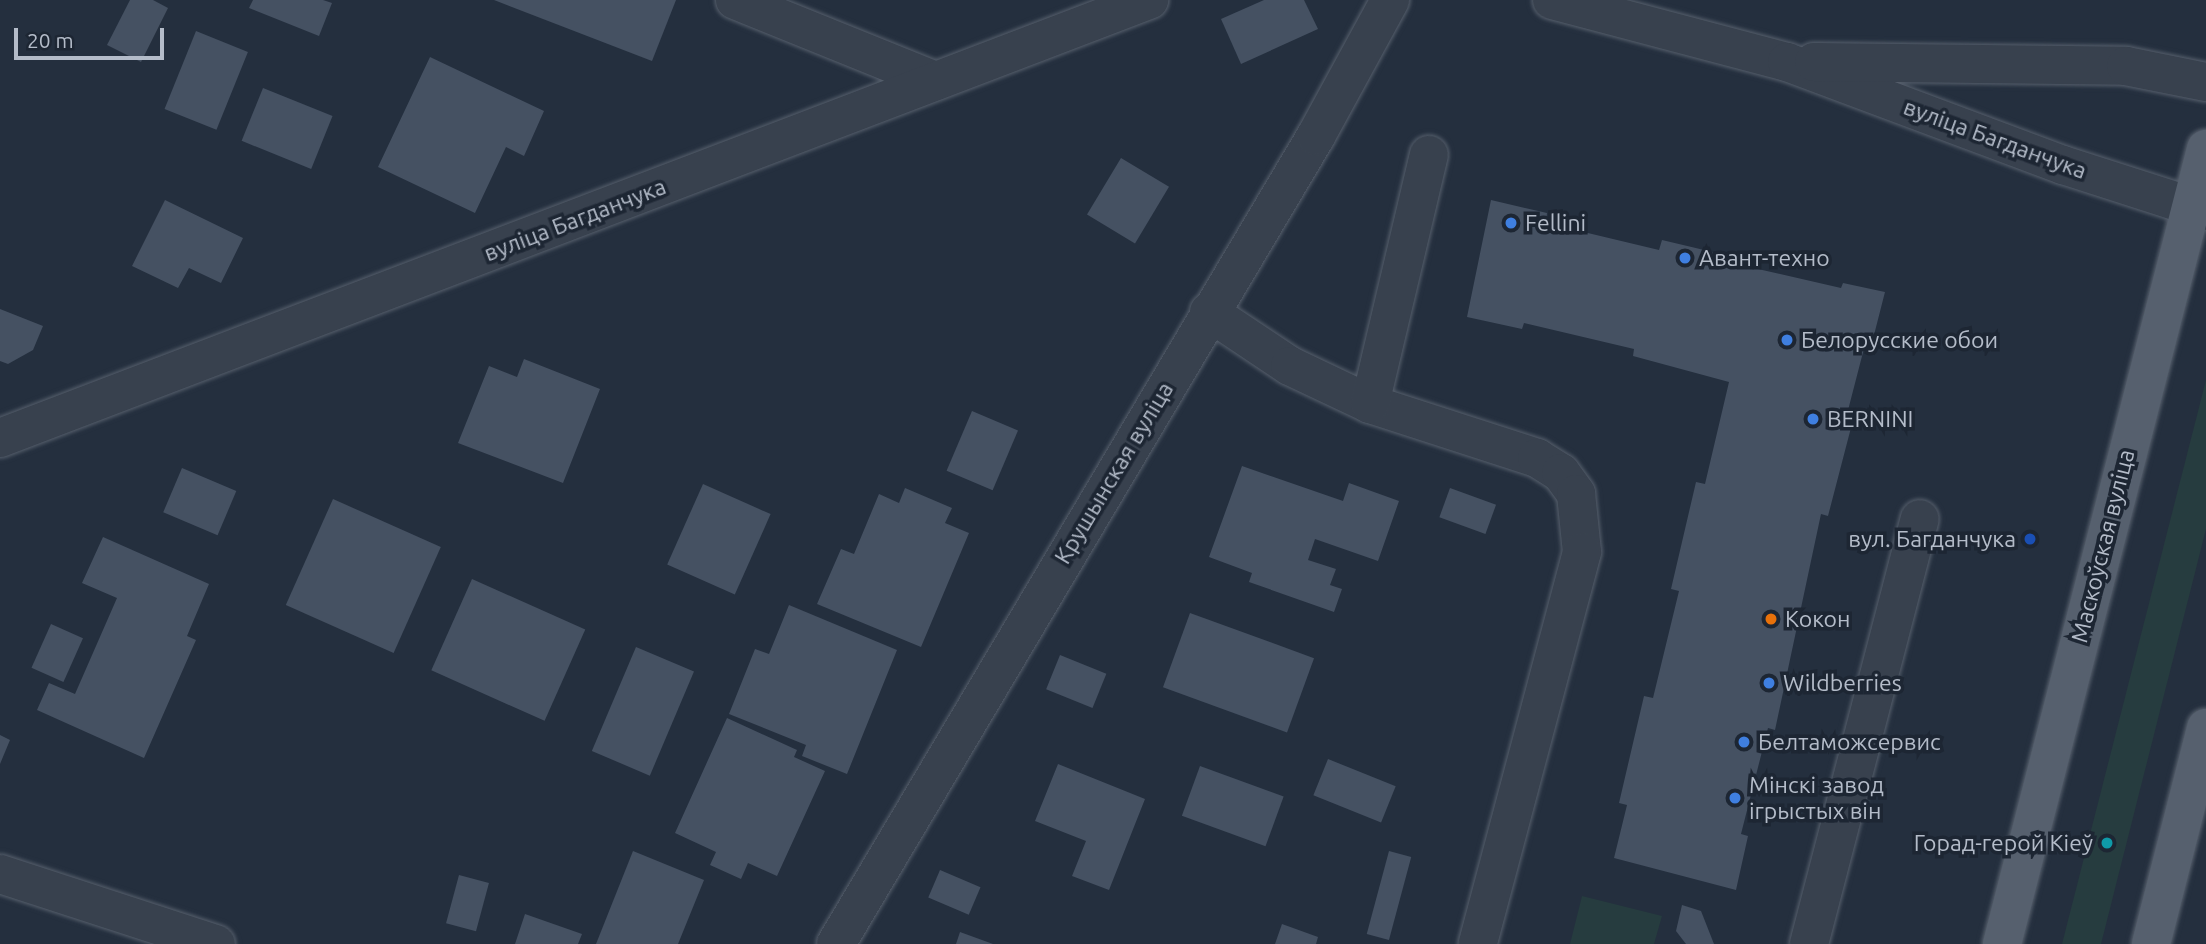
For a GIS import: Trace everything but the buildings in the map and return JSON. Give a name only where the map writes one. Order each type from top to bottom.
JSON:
[{"type":"main road","name":"Маскоўская вуліца","points":[[2002,944],[2199,208],[2206,149]]},
{"type":"main road","points":[[2151,944],[2206,728]]},
{"type":"street","points":[[736,0],[935,81]]},
{"type":"street","name":"вуліца Багданчука","points":[[0,438],[1149,0]]},
{"type":"street","name":"Крушынская вуліца","points":[[836,944],[1209,312],[1316,136],[1390,0]]},
{"type":"street","name":"вуліца Багданчука","points":[[1552,0],[1787,62],[2063,165],[2199,208]]},
{"type":"street","name":"вуліца Багданчука","points":[[1787,62],[2126,66],[2206,82]]},
{"type":"street","points":[[1370,404],[1429,155]]},
{"type":"street","points":[[1209,312],[1290,366],[1370,404],[1537,458],[1561,472],[1576,494],[1582,552],[1478,944]]},
{"type":"street","points":[[1809,944],[1920,519]]},
{"type":"street","points":[[0,874],[216,944]]},
{"type":"green space","points":[[2206,380],[2206,529],[2101,944],[2062,944]]},
{"type":"green space","points":[[1582,896],[1662,916],[1654,944],[1570,944]]},
{"type":"place","name":"Fellini","points":[[1511,223]]},
{"type":"place","name":"Авант-техно","points":[[1685,258]]},
{"type":"place","name":"Белорусские обои","points":[[1787,340]]},
{"type":"place","name":"BERNINI","points":[[1813,419]]},
{"type":"place","name":"вул. Багданчука","points":[[2030,539]]},
{"type":"place","name":"Кокон","points":[[1771,619]]},
{"type":"place","name":"Wildberries","points":[[1769,683]]},
{"type":"place","name":"Белтаможсервис","points":[[1744,742]]},
{"type":"place","name":"Мінскі завод ігрыстых він","points":[[1735,798]]},
{"type":"place","name":"Горад-герой Кіеў","points":[[2107,843]]}]
